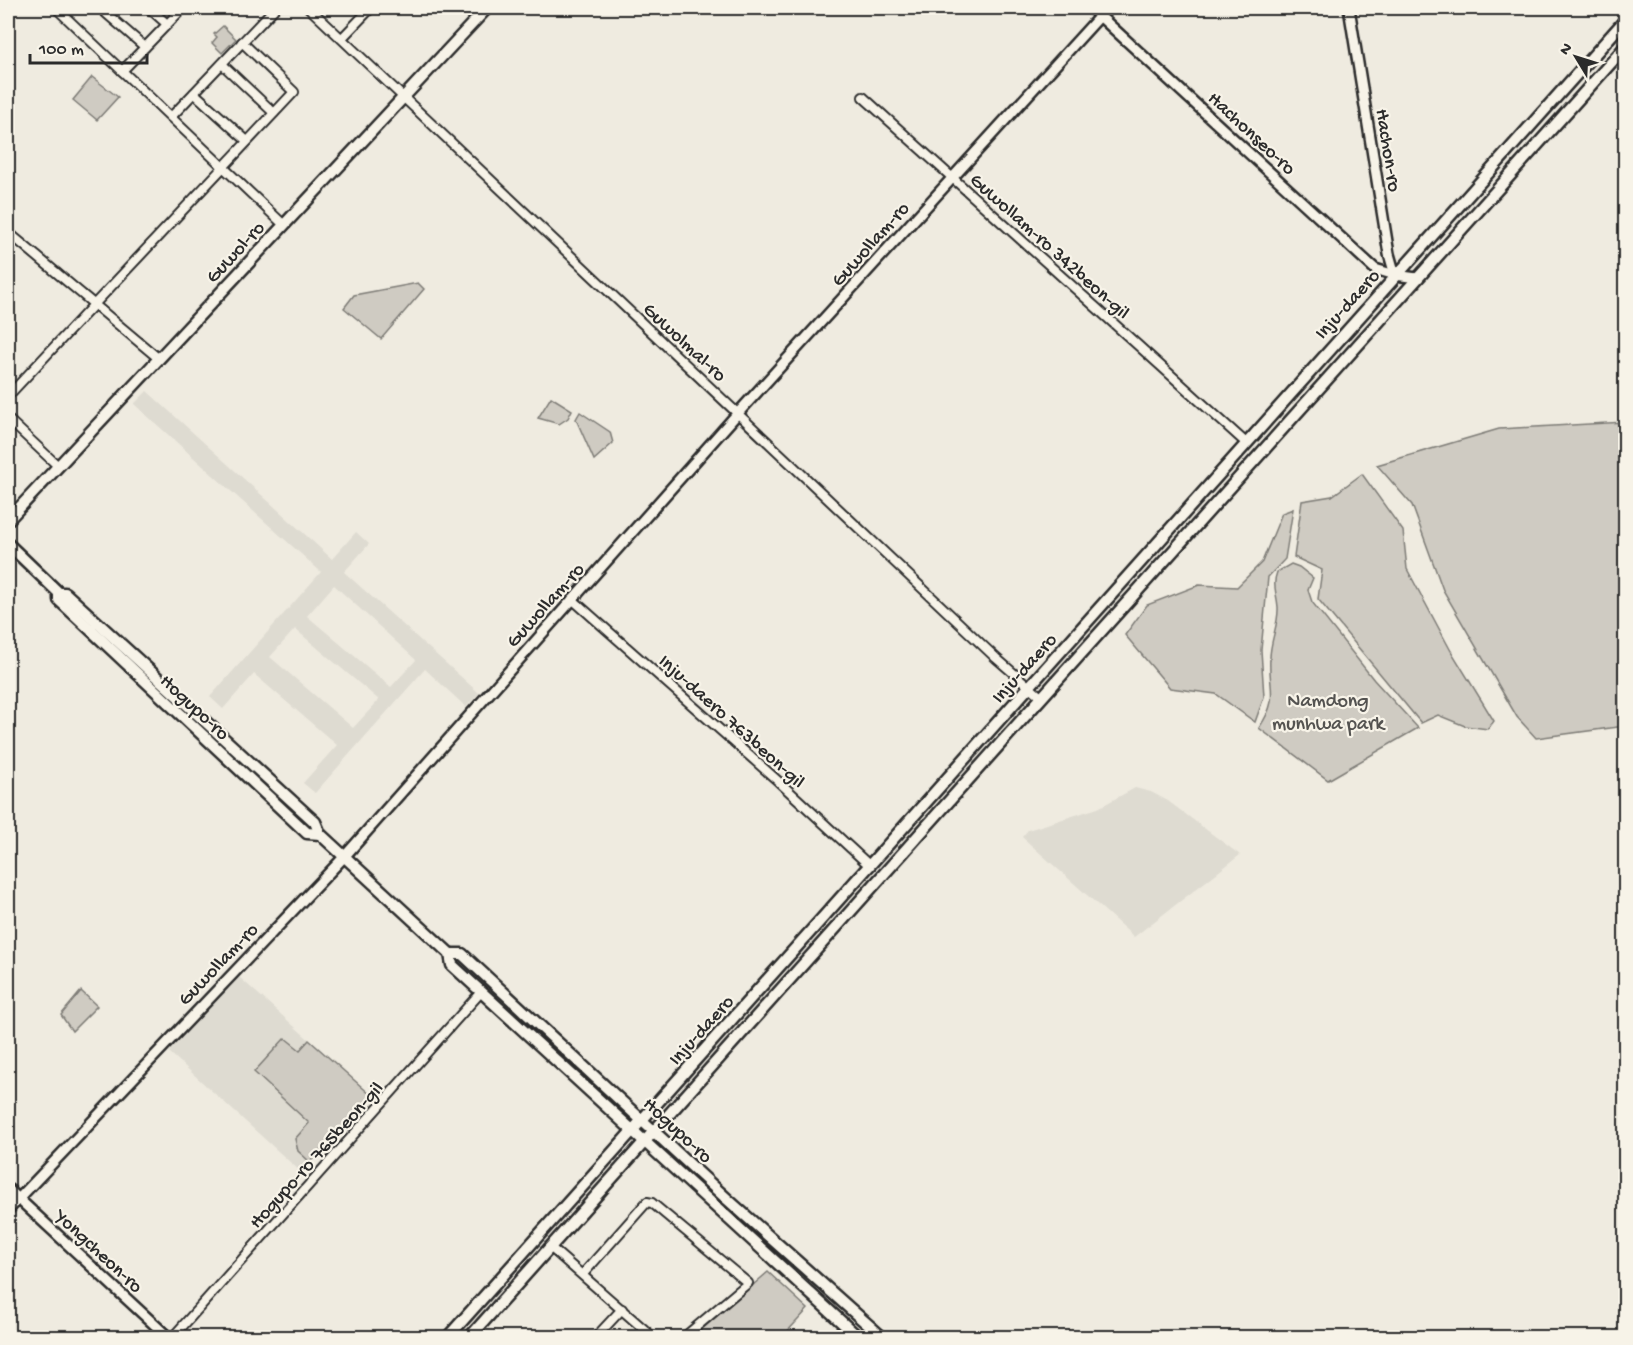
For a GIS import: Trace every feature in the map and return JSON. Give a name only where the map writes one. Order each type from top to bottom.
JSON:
[{"type":"main road","name":"Guwol-ro","points":[[8,520],[483,9]]},
{"type":"main road","name":"Inju-daero","points":[[447,1338],[870,866],[1245,442],[1626,19]]},
{"type":"main road","name":"Inju-daero","points":[[469,1338],[642,1140],[1626,46]]},
{"type":"main road","name":"Hogupo-ro","points":[[8,544],[59,593],[65,593],[203,717],[315,822],[320,834],[450,954],[452,965],[859,1338]]},
{"type":"main road","name":"Hogupo-ro","points":[[450,954],[462,954],[883,1338]]},
{"type":"street","points":[[56,8],[284,225]]},
{"type":"street","points":[[100,8],[145,47]]},
{"type":"street","points":[[149,8],[167,24]]},
{"type":"street","points":[[122,71],[183,8]]},
{"type":"street","points":[[171,117],[275,8]]},
{"type":"street","name":"Guwolmal-ro","points":[[309,8],[1041,698]]},
{"type":"street","points":[[342,38],[371,8]]},
{"type":"street","name":"Hachonseo-ro","points":[[1091,8],[1375,269],[1395,275]]},
{"type":"street","name":"Hachon-ro","points":[[1349,8],[1381,214],[1395,275]]},
{"type":"street","name":"Guwollam-ro","points":[[8,1210],[344,857],[738,412],[1100,16]]},
{"type":"street","points":[[8,396],[222,166],[294,93],[242,42]]},
{"type":"street","points":[[222,64],[274,113]]},
{"type":"street","points":[[194,93],[247,141]]},
{"type":"street","name":"Guwollam-ro 342beon-gil","points":[[863,97],[1245,442]]},
{"type":"street","points":[[8,232],[158,358]]},
{"type":"street","points":[[1395,275],[1417,278]]},
{"type":"street","points":[[8,419],[58,466]]},
{"type":"street","name":"Inju-daero 763beon-gil","points":[[572,599],[778,781],[870,866]]},
{"type":"street","name":"Hogupo-ro 765beon-gil","points":[[171,1338],[481,992]]},
{"type":"street","name":"Yongcheon-ro","points":[[8,1189],[171,1338]]},
{"type":"street","points":[[583,1274],[647,1202],[652,1203],[748,1283],[683,1338]]},
{"type":"street","points":[[549,1247],[583,1274],[654,1338]]},
{"type":"street","points":[[595,1338],[622,1309]]},
{"type":"shaded area","points":[[147,391],[332,559],[356,532],[369,544],[344,572],[479,693],[466,707],[425,669],[315,793],[303,783],[337,745],[254,674],[223,709],[210,697],[321,572],[134,404]],"holes":[[[334,585],[416,660],[391,687],[307,616]],[[295,629],[379,700],[353,728],[270,657]]]},
{"type":"shaded area","points":[[1135,788],[1151,792],[1168,801],[1240,855],[1134,937],[1022,837],[1028,830],[1098,808]]},
{"type":"shaded area","points":[[238,976],[372,1096],[301,1172],[169,1052]]},
{"type":"green space","points":[[223,26],[236,39],[222,53],[212,43],[217,37],[214,34]]},
{"type":"green space","points":[[92,77],[118,97],[97,120],[73,100]]},
{"type":"green space","points":[[418,283],[424,289],[381,339],[344,308],[354,295]]},
{"type":"green space","points":[[551,397],[572,410],[568,418],[559,424],[538,418]]},
{"type":"green space","points":[[580,412],[610,432],[613,443],[594,460],[576,419]]},
{"type":"green space","points":[[1625,422],[1625,726],[1536,738],[1517,717],[1443,590],[1412,505],[1377,465],[1499,429]]},
{"type":"green space","points":[[1362,474],[1403,531],[1407,569],[1451,651],[1494,721],[1488,729],[1465,726],[1438,715],[1421,723],[1318,599],[1322,570],[1294,557],[1302,501],[1332,496]]},
{"type":"green space","points":[[1293,509],[1285,559],[1268,577],[1261,650],[1264,697],[1255,722],[1216,694],[1170,688],[1125,635],[1147,605],[1199,585],[1237,587],[1262,562],[1282,513]]},
{"type":"green space","name":"Namdong munhwa park","points":[[1291,564],[1313,578],[1308,590],[1312,602],[1374,680],[1418,728],[1328,780],[1259,728],[1269,708],[1272,693],[1270,652],[1278,613],[1276,577],[1277,572]]},
{"type":"green space","points":[[81,991],[97,1006],[72,1031],[61,1015]]},
{"type":"green space","points":[[285,1038],[300,1050],[309,1040],[372,1096],[310,1162],[298,1151],[295,1139],[309,1123],[254,1072]]},
{"type":"green space","points":[[768,1272],[808,1309],[784,1335],[786,1337],[693,1337]]}]
